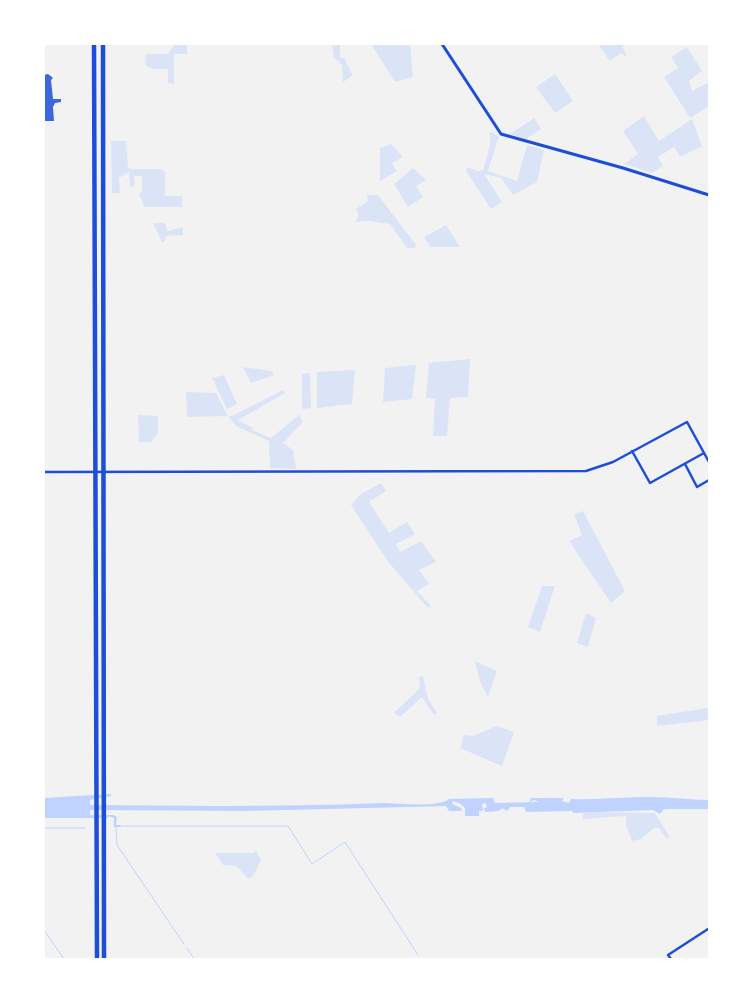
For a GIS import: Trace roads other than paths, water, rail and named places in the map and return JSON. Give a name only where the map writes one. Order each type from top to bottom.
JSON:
[{"type":"highway","points":[[94,44],[97,959]]},
{"type":"highway","points":[[103,44],[102,828],[104,959]]},
{"type":"street","points":[[442,44],[501,134],[623,168],[709,196]]},
{"type":"street","points":[[44,472],[586,471],[613,462],[687,422],[709,462]]},
{"type":"street","points":[[632,451],[650,483],[704,453]]},
{"type":"street","points":[[685,464],[697,487],[709,480]]},
{"type":"street","points":[[671,959],[668,955],[708,928]]},
{"type":"water","points":[[111,794],[111,796],[90,800],[90,805],[273,806],[382,803],[427,804],[444,802],[449,799],[493,798],[495,803],[539,802],[534,800],[529,802],[531,798],[564,798],[562,801],[569,803],[571,799],[651,797],[709,800],[709,809],[664,809],[660,814],[653,810],[573,813],[572,811],[526,812],[524,807],[510,807],[507,811],[502,808],[499,811],[486,812],[483,809],[487,807],[485,803],[482,804],[483,811],[479,811],[479,816],[465,816],[465,808],[453,801],[452,804],[461,808],[462,811],[449,811],[446,806],[246,811],[90,810],[90,815],[114,815],[117,817],[116,825],[121,825],[121,827],[114,827],[114,818],[109,816],[107,818],[44,818],[44,798]]},
{"type":"waterway","points":[[116,826],[117,845],[184,944]]},
{"type":"waterway","points":[[122,826],[288,826],[312,864],[345,842],[418,955]]},
{"type":"waterway","points":[[44,828],[85,828]]},
{"type":"waterway","points":[[44,930],[64,959]]},
{"type":"waterway","points":[[187,948],[194,959]]}]
